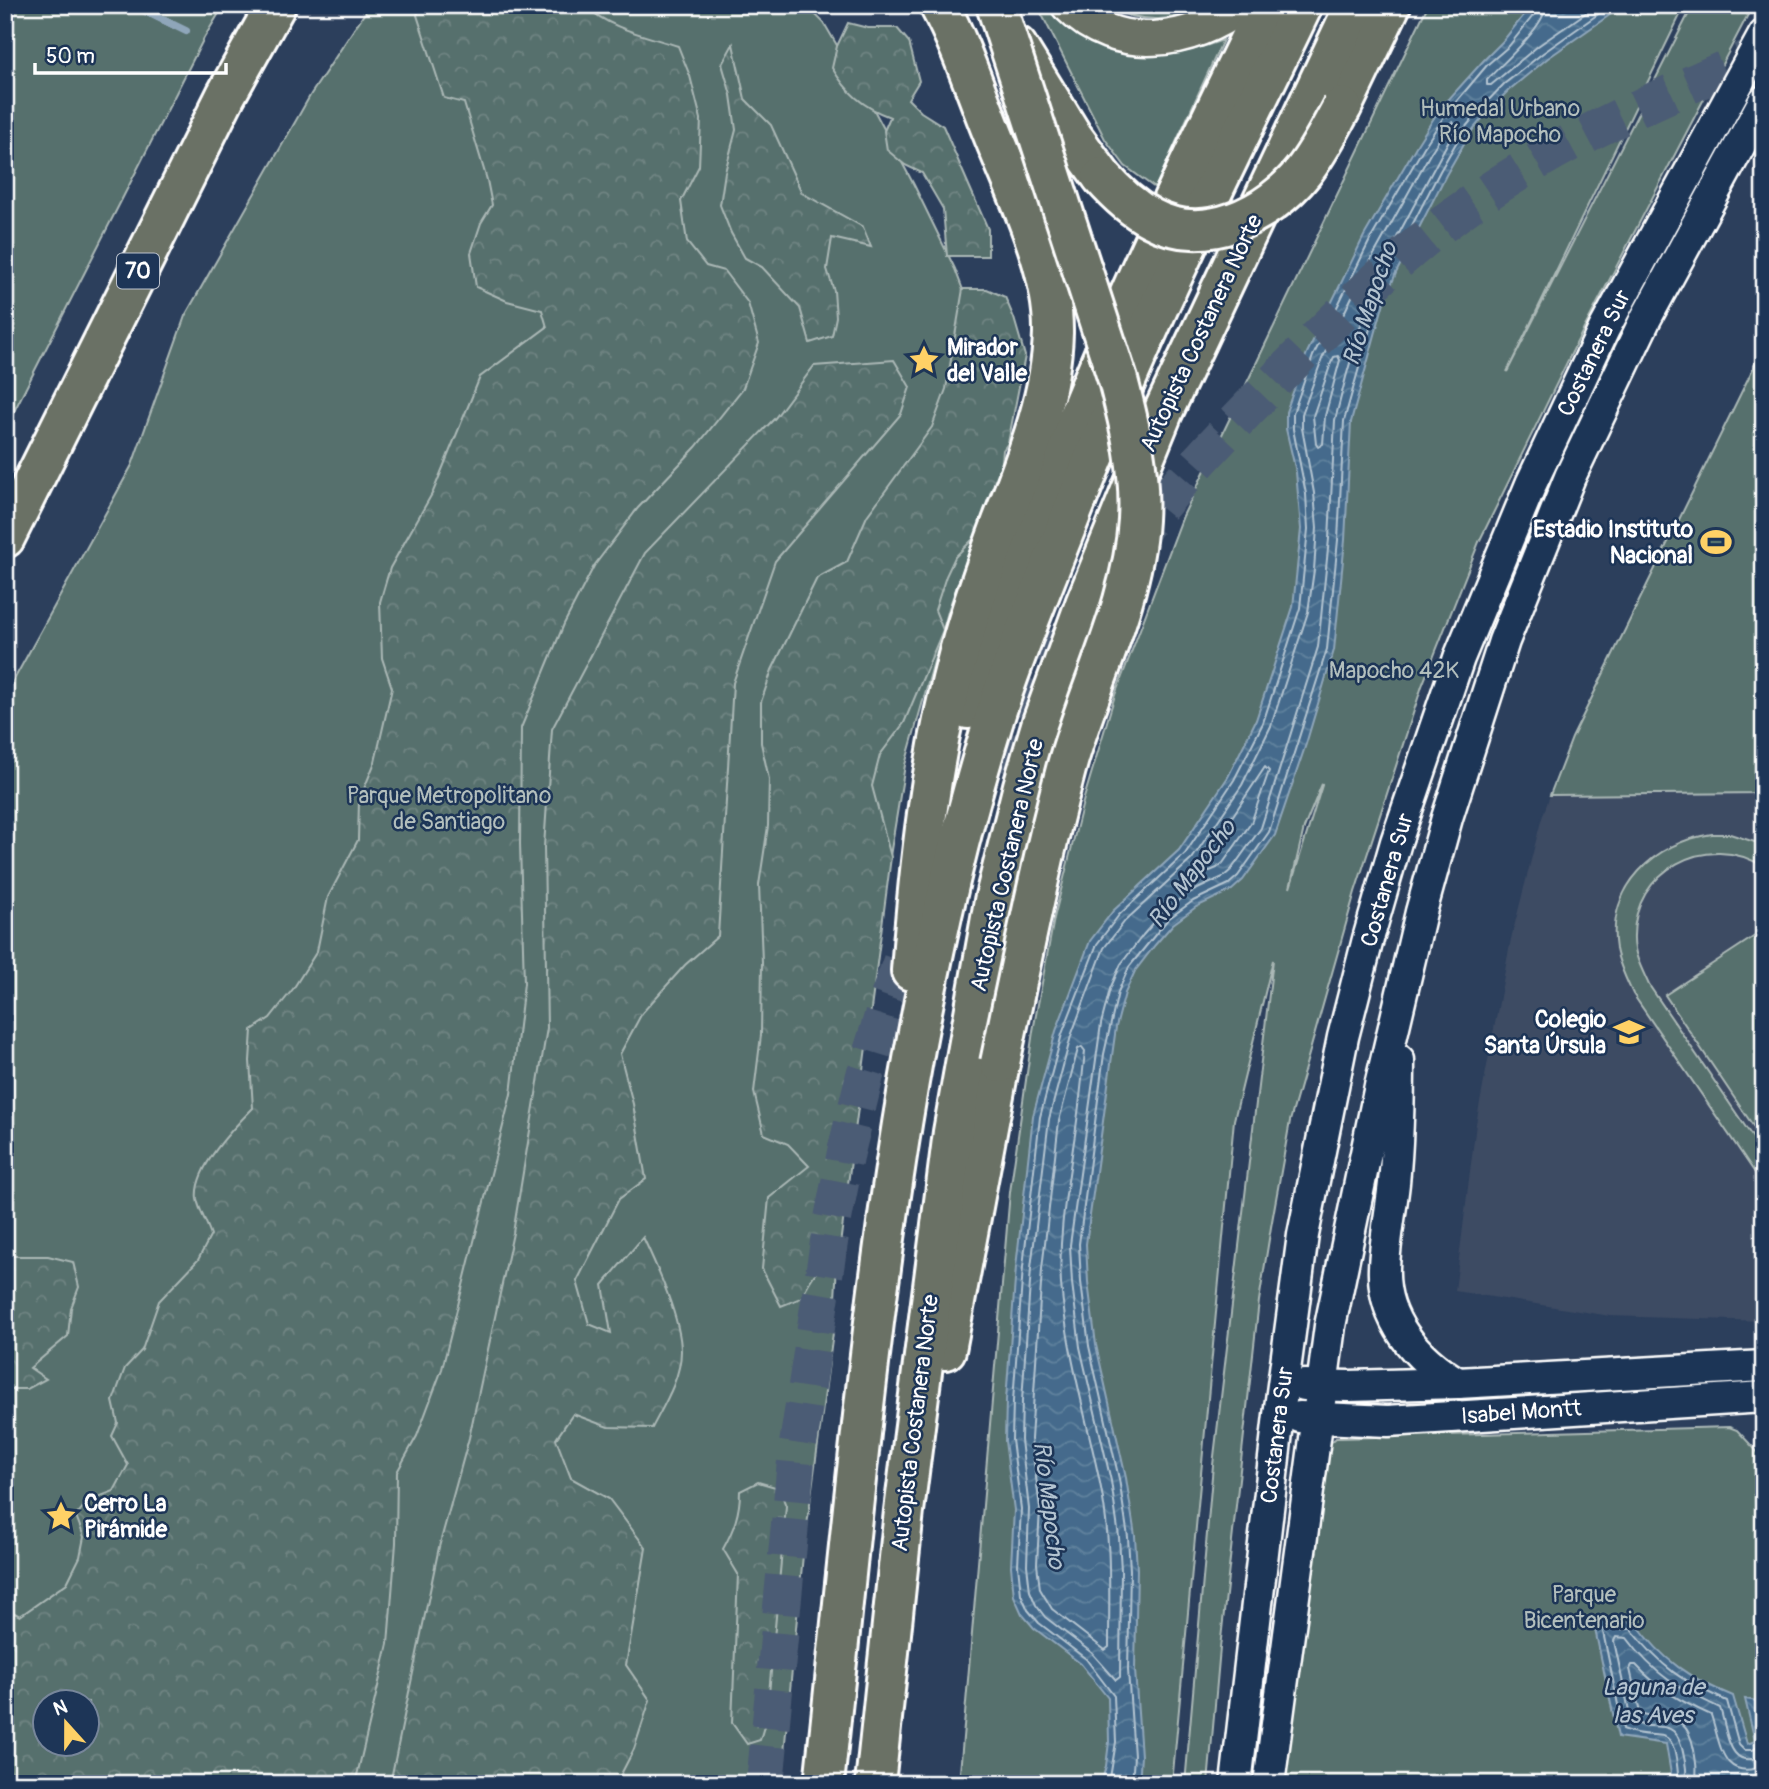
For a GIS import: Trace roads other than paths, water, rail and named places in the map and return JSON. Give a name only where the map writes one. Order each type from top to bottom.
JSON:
[{"type":"highway","name":"70","points":[[5,538],[230,86],[276,5]]},
{"type":"highway","points":[[994,5],[1073,137],[1102,177],[1118,194],[1153,219],[1176,227],[1195,229],[1236,222],[1255,214],[1272,202],[1303,172],[1319,150],[1342,107],[1391,5]]},
{"type":"highway","points":[[904,1511],[927,1430],[949,1336],[1000,1063],[1039,877],[1059,797],[1131,568],[1136,541],[1138,498],[1134,443],[1118,380],[994,5]]},
{"type":"highway","points":[[922,870],[968,710],[1041,509],[1133,287],[1266,5]]},
{"type":"highway","name":"Autopista Costanera Norte","points":[[824,1784],[869,1374],[899,1146],[915,1051],[951,881],[994,718],[1020,643],[1139,349],[1303,5]]},
{"type":"highway","name":"Autopista Costanera Norte","points":[[875,1784],[904,1511],[940,1222],[969,1032],[994,901],[1042,722],[1085,604],[1163,412],[1356,5]]},
{"type":"highway","points":[[899,1146],[915,921],[931,781],[959,653],[988,561],[1035,431],[1048,375],[1053,333],[1048,289],[1034,240],[941,10]]},
{"type":"main road","points":[[1068,5],[1089,23],[1107,32],[1143,40],[1162,39],[1198,29],[1242,5]]},
{"type":"main road","name":"Costanera Sur","points":[[1237,1784],[1279,1415],[1303,1235],[1341,1049],[1368,939],[1428,747],[1489,583],[1553,436],[1604,329],[1759,54]]},
{"type":"main road","name":"Costanera Sur","points":[[1269,1784],[1330,1326],[1362,1167],[1421,912],[1451,804],[1504,641],[1536,559],[1606,397],[1764,101]]},
{"type":"main road","points":[[1400,1006],[1399,1130],[1384,1269],[1387,1299],[1397,1322],[1415,1349],[1439,1371],[1458,1383]]},
{"type":"main road","name":"Isabel Montt","points":[[1283,1382],[1322,1387],[1458,1383],[1764,1366]]},
{"type":"main road","name":"Isabel Montt","points":[[1279,1415],[1388,1421],[1764,1397]]},
{"type":"water","name":"Río Mapocho","points":[[1532,5],[1624,5],[1548,58],[1490,109],[1470,133],[1396,273],[1384,302],[1351,422],[1345,540],[1334,650],[1275,835],[1243,880],[1232,890],[1196,907],[1173,924],[1155,945],[1135,971],[1125,993],[1116,1027],[1086,1244],[1096,1345],[1126,1478],[1135,1536],[1135,1670],[1141,1756],[1139,1784],[1101,1784],[1109,1742],[1108,1698],[1081,1664],[1034,1628],[1022,1614],[1014,1596],[1011,1566],[1014,1510],[1005,1441],[1006,1400],[1016,1267],[1033,1116],[1056,1031],[1090,941],[1113,911],[1179,850],[1228,777],[1256,720],[1293,607],[1301,529],[1296,472],[1286,429],[1286,412],[1307,353],[1364,236],[1439,110],[1503,41]]},
{"type":"water","name":"Laguna de las Aves","points":[[1593,1620],[1635,1622],[1645,1636],[1678,1667],[1733,1696],[1747,1744],[1755,1741],[1745,1699],[1764,1702],[1764,1784],[1648,1784],[1671,1774],[1666,1744],[1618,1737]]},
{"type":"waterway","points":[[90,5],[139,8],[186,31]]},
{"type":"tunnel","points":[[1125,552],[1178,485],[1255,401],[1350,306],[1456,214],[1518,173],[1586,134],[1764,52]]},
{"type":"tunnel","points":[[989,764],[1064,638]]},
{"type":"tunnel","points":[[765,1784],[797,1451],[831,1229],[865,1075],[913,930]]},
{"type":"place","name":"Mirador del Valle","points":[[924,360]]},
{"type":"place","name":"Estadio Instituto Nacional","points":[[1716,542]]},
{"type":"place","name":"Colegio Santa Úrsula","points":[[1629,1032]]},
{"type":"place","name":"Cerro La Pirámide","points":[[61,1516]]},
{"type":"park label","name":"Humedal Urbano Río Mapocho","points":[[1500,121]]},
{"type":"park label","name":"Mapocho 42K","points":[[1394,670]]},
{"type":"park label","name":"Parque Metropolitano de Santiago","points":[[449,808]]},
{"type":"park label","name":"Parque Bicentenario","points":[[1584,1607]]}]
